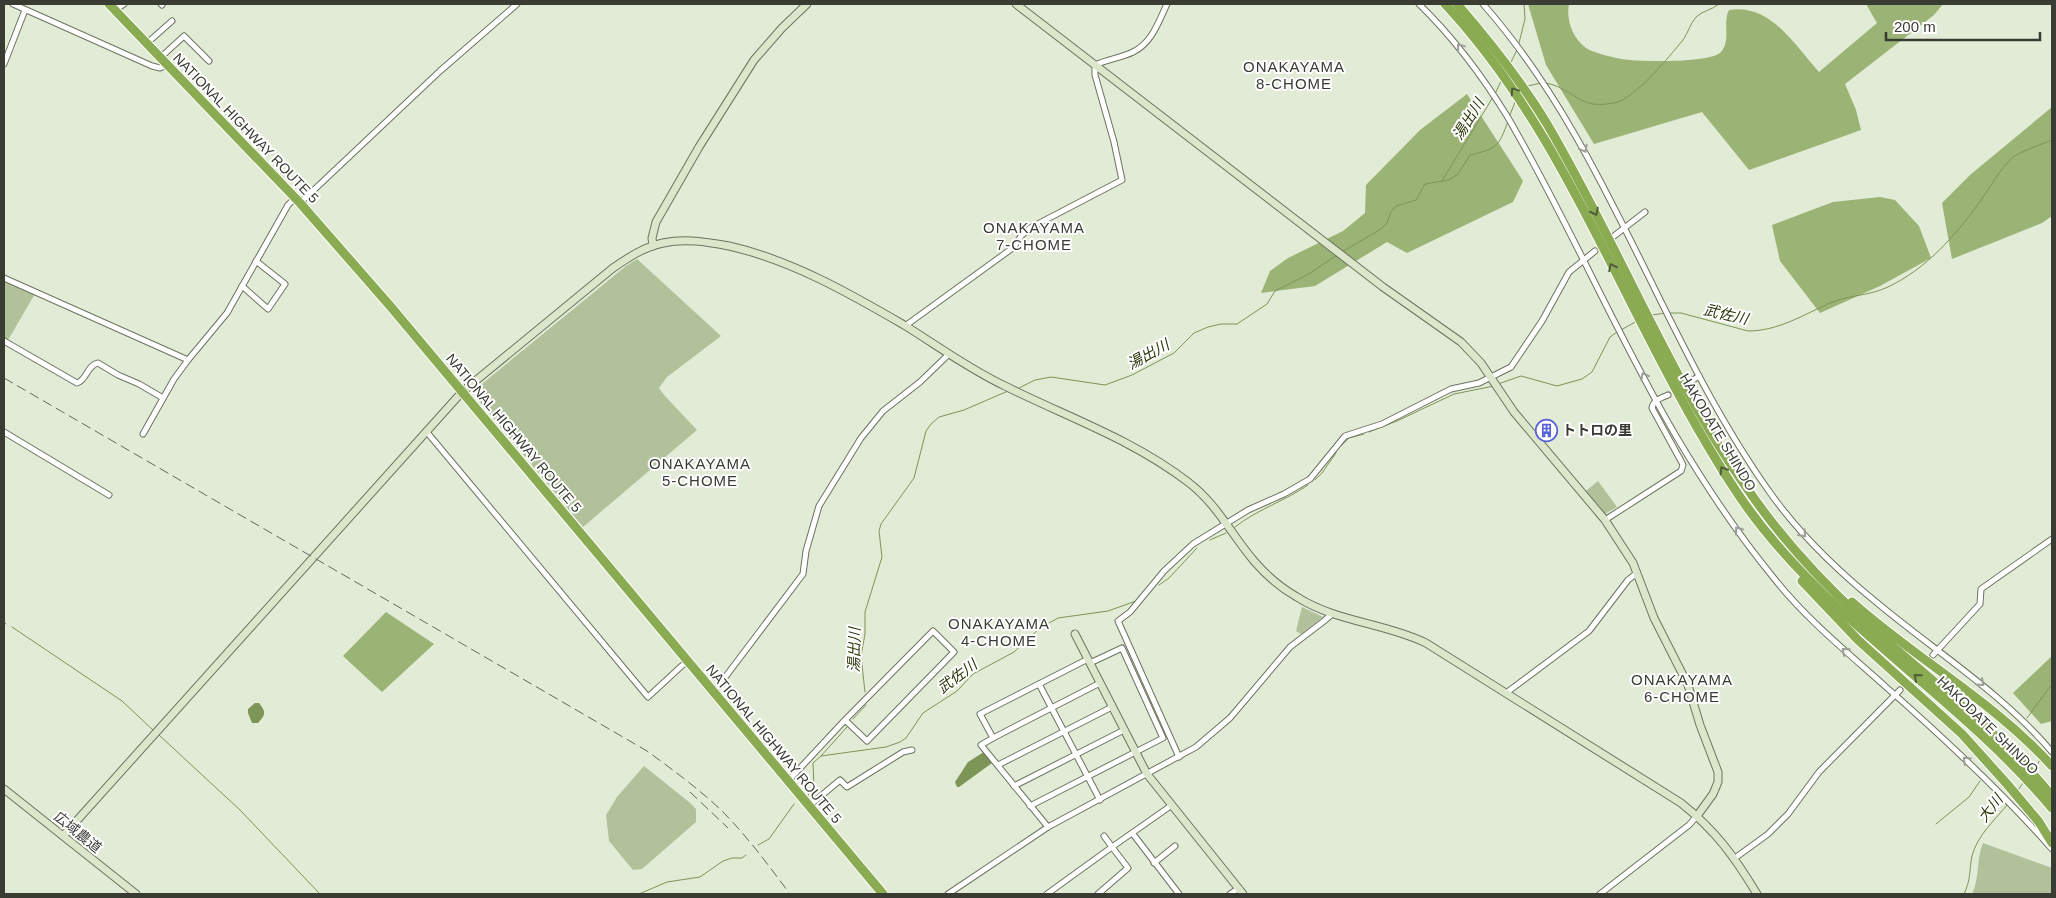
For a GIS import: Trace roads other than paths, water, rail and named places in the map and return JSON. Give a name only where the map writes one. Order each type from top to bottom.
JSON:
[{"type":"highway","name":"HAKODATE SHINDO","points":[[1445,4],[1492,52]]},
{"type":"highway","name":"HAKODATE SHINDO","points":[[1457,4],[1542,126],[1648,326],[1694,422],[1746,507],[1810,581],[1856,624],[2020,765]]},
{"type":"highway","name":"NATIONAL HIGHWAY ROUTE 5","points":[[112,7],[297,201],[462,392],[883,894]]},
{"type":"highway","name":"HAKODATE SHINDO","points":[[1648,326],[1702,418],[1749,492],[1794,551],[1861,619],[1963,705],[2020,765],[2052,808]]},
{"type":"highway","points":[[1746,507],[1791,568],[1834,616],[1962,734],[2007,784],[2016,802],[2039,822],[2052,842]]},
{"type":"highway","points":[[1794,551],[1856,606],[1998,716],[2034,746],[2052,766]]},
{"type":"highway","name":"HAKODATE SHINDO","points":[[2032,779],[2052,796]]},
{"type":"street","points":[[12,4],[152,66],[160,68],[167,65]]},
{"type":"street","points":[[112,7],[124,4]]},
{"type":"street","points":[[142,434],[174,379],[227,314],[288,205],[297,201],[517,4]]},
{"type":"street","points":[[653,246],[652,238],[656,222],[733,92],[764,46],[807,4]]},
{"type":"street","points":[[1016,4],[1383,287],[1461,342],[1480,363],[1545,450],[1617,536],[1633,563],[1654,618],[1688,685],[1700,725],[1718,772],[1718,782],[1713,794],[1689,824],[1600,894]]},
{"type":"street","points":[[1095,65],[1135,52],[1142,47],[1150,39],[1167,4]]},
{"type":"street","points":[[1419,4],[1457,43],[1489,86],[1522,141],[1620,332],[1676,435],[1715,498],[1773,578],[1798,607],[1833,641],[1895,695],[2001,793],[2016,802],[2052,848]]},
{"type":"street","points":[[1483,4],[1517,45],[1559,107],[1607,191],[1698,376],[1744,456],[1771,495],[1826,558],[1861,589],[1973,676],[2052,751]]},
{"type":"street","points":[[4,64],[25,10]]},
{"type":"street","points":[[146,44],[172,22]]},
{"type":"street","points":[[160,58],[184,36],[209,61]]},
{"type":"street","points":[[905,326],[1014,247],[1020,236],[1030,228],[1122,180],[1114,142],[1095,75],[1095,65]]},
{"type":"street","points":[[1614,236],[1645,212]]},
{"type":"street","points":[[63,836],[462,392],[613,268],[634,254],[653,246],[680,241],[698,241],[762,254],[789,265],[848,294],[905,326],[1006,387],[1100,429],[1146,454],[1204,495],[1254,561],[1274,581],[1299,598],[1332,614],[1413,636],[1654,786],[1709,826],[1735,858],[1758,894]]},
{"type":"street","points":[[1179,757],[1118,621],[1135,607],[1164,572],[1188,548],[1263,502],[1284,494],[1310,479],[1345,436],[1382,424],[1451,389],[1491,380],[1511,367],[1542,321],[1569,272],[1595,251]]},
{"type":"street","points":[[242,286],[268,309],[285,284],[256,261]]},
{"type":"street","points":[[4,278],[188,360]]},
{"type":"street","points":[[4,341],[77,383],[82,381],[90,367],[98,363],[163,398]]},
{"type":"street","points":[[714,693],[803,574],[806,551],[819,506],[862,438],[883,411],[920,382],[949,354]]},
{"type":"street","points":[[1690,382],[1698,376]]},
{"type":"street","points":[[1605,520],[1681,471],[1681,460],[1652,408],[1656,400],[1668,395]]},
{"type":"street","points":[[426,431],[648,697],[687,661]]},
{"type":"street","points":[[4,432],[108,495]]},
{"type":"street","points":[[1933,654],[1980,604],[1981,589],[2052,539]]},
{"type":"street","points":[[1506,693],[1589,631],[1628,580],[1637,572]]},
{"type":"street","points":[[948,894],[1048,827],[1179,757],[1220,727],[1277,660],[1290,647],[1332,614]]},
{"type":"street","points":[[788,781],[844,720],[933,631],[954,652],[867,741],[844,720]]},
{"type":"street","points":[[1075,634],[1147,774],[1241,891],[1230,894]]},
{"type":"street","points":[[993,738],[980,714],[1039,684],[1122,648],[1163,738],[1030,806]]},
{"type":"street","points":[[1048,827],[981,745],[1100,683]]},
{"type":"street","points":[[1039,684],[1100,800]]},
{"type":"street","points":[[1735,858],[1768,834],[1788,814],[1820,772],[1900,690]]},
{"type":"street","points":[[998,765],[1112,706]]},
{"type":"street","points":[[1014,786],[1124,730]]},
{"type":"street","points":[[809,806],[840,780],[847,787],[904,752],[912,750]]},
{"type":"street","name":"広域農道","points":[[4,789],[136,894]]},
{"type":"street","points":[[1047,894],[1172,806]]},
{"type":"street","points":[[1133,834],[1179,894]]},
{"type":"street","points":[[1098,894],[1128,868],[1104,836]]},
{"type":"street","points":[[1154,863],[1175,846]]},
{"type":"waterway","name":"湯出川","points":[[1518,47],[1525,19],[1524,4]]},
{"type":"waterway","points":[[1545,83],[1552,84],[1581,100],[1593,104],[1607,104],[1620,101],[1628,97],[1662,65],[1683,40],[1696,17],[1719,4]]},
{"type":"waterway","name":"湯出川","points":[[1511,62],[1517,50]]},
{"type":"waterway","name":"湯出川","points":[[1495,94],[1501,81]]},
{"type":"waterway","points":[[1528,86],[1541,83]]},
{"type":"waterway","name":"湯出川","points":[[1442,181],[1493,97]]},
{"type":"waterway","points":[[1509,117],[1516,100]]},
{"type":"waterway","name":"湯出川","points":[[1342,252],[1381,229],[1387,223],[1391,212],[1396,206],[1416,200],[1425,184],[1449,180],[1458,174],[1470,155],[1486,151],[1495,146],[1499,142],[1508,121]]},
{"type":"waterway","name":"武佐川","points":[[1670,313],[1681,313],[1748,331],[1759,330],[1790,322],[1837,300],[1888,287],[1915,271],[1939,251],[1970,215],[1999,173],[2013,157],[2052,140]]},
{"type":"waterway","name":"湯出川","points":[[1017,389],[1035,380],[1051,377],[1105,385],[1132,375],[1174,353],[1194,333],[1221,324],[1237,324],[1267,304],[1275,291],[1307,275],[1337,255]]},
{"type":"waterway","name":"武佐川","points":[[1652,315],[1666,313]]},
{"type":"waterway","name":"武佐川","points":[[1621,330],[1637,321]]},
{"type":"waterway","name":"武佐川","points":[[1498,384],[1521,376],[1557,386],[1582,379],[1592,372],[1610,337],[1617,332]]},
{"type":"waterway","name":"武佐川","points":[[1369,432],[1454,394],[1494,386]]},
{"type":"waterway","name":"湯出川","points":[[865,692],[861,656],[865,634],[865,612],[882,557],[879,531],[881,524],[914,478],[926,431],[931,424],[939,417],[964,410],[1008,391]]},
{"type":"waterway","name":"武佐川","points":[[1341,446],[1349,438],[1364,434]]},
{"type":"waterway","name":"武佐川","points":[[1315,480],[1336,453]]},
{"type":"waterway","name":"武佐川","points":[[1235,527],[1308,485]]},
{"type":"waterway","name":"武佐川","points":[[1210,540],[1226,533]]},
{"type":"waterway","name":"武佐川","points":[[1159,585],[1169,578],[1197,548]]},
{"type":"waterway","name":"武佐川","points":[[821,756],[886,747],[900,742],[906,738],[923,713],[957,691],[973,674],[1014,652],[1040,628],[1058,618],[1108,611],[1136,601]]},
{"type":"waterway","points":[[12,627],[122,701],[154,731]]},
{"type":"waterway","points":[[2027,718],[2052,684]]},
{"type":"waterway","name":"湯出川","points":[[853,719],[866,705]]},
{"type":"waterway","name":"湯出川","points":[[808,795],[814,788],[813,763],[847,727]]},
{"type":"waterway","points":[[159,735],[240,810],[320,894]]},
{"type":"waterway","name":"大川","points":[[2033,770],[2041,759]]},
{"type":"waterway","points":[[1936,824],[1969,797],[1980,781]]},
{"type":"waterway","name":"大川","points":[[2018,790],[2023,783]]},
{"type":"waterway","name":"湯出川","points":[[758,845],[769,839],[794,804]]},
{"type":"waterway","name":"大川","points":[[1964,894],[1969,880],[1974,849],[1986,829],[2007,805]]},
{"type":"waterway","name":"湯出川","points":[[639,894],[667,882],[700,877],[723,861],[732,858],[742,858],[746,855]]},
{"type":"tunnel","points":[[1900,690],[1933,655]]},
{"type":"railway","points":[[4,378],[647,751],[695,787],[722,811],[749,841],[790,894]]},
{"type":"railway","points":[[690,792],[728,828]]},
{"type":"place","name":"トトロの里","points":[[1546,430]]},
{"type":"district","name":"ONAKAYAMA 8-CHOME","points":[[1294,74]]},
{"type":"district","name":"ONAKAYAMA 7-CHOME","points":[[1034,236]]},
{"type":"district","name":"ONAKAYAMA 5-CHOME","points":[[700,472]]},
{"type":"district","name":"ONAKAYAMA 4-CHOME","points":[[999,632]]},
{"type":"district","name":"ONAKAYAMA 6-CHOME","points":[[1682,688]]}]
